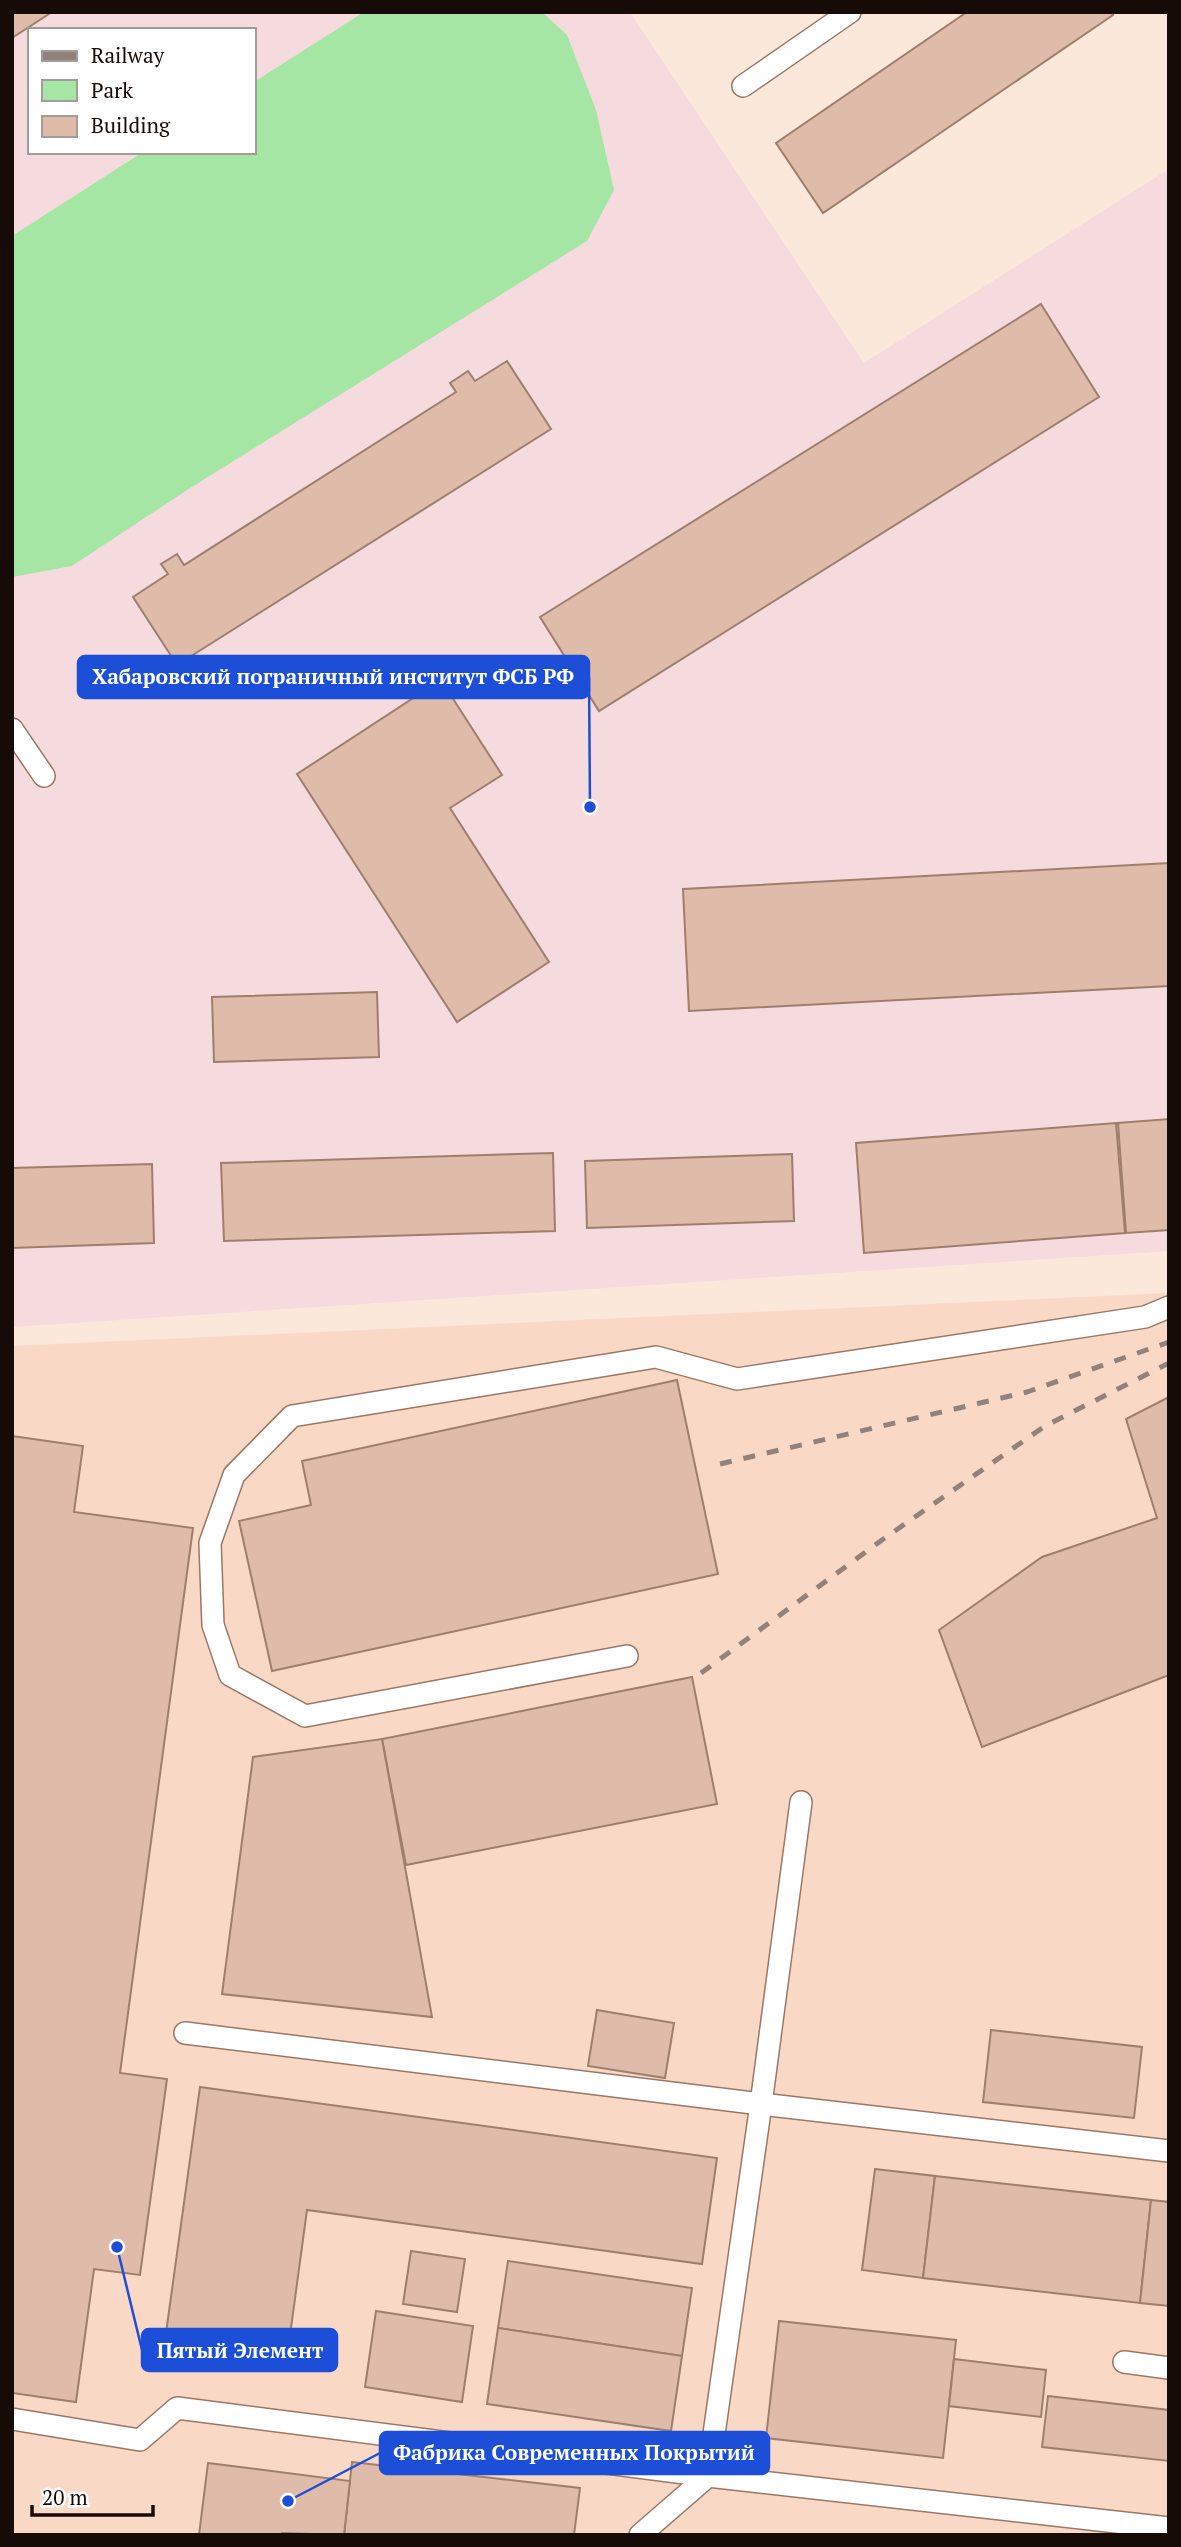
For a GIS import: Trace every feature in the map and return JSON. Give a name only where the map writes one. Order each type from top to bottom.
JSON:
[{"type":"lane","points":[[743,86],[850,12]]},
{"type":"lane","points":[[12,729],[44,776]]},
{"type":"lane","points":[[627,1656],[305,1716],[230,1675],[213,1625],[210,1543],[234,1475],[292,1416],[656,1357],[737,1379],[1145,1317],[1169,1307]]},
{"type":"lane","points":[[640,2535],[708,2476],[801,1802]]},
{"type":"lane","points":[[185,2033],[1169,2151]]},
{"type":"lane","points":[[1124,2362],[1169,2368]]},
{"type":"lane","points":[[12,2419],[140,2440],[177,2408],[708,2476],[1169,2528]]},
{"type":"shaded area","points":[[12,12],[630,12],[864,363],[1169,169],[1169,1251],[12,1327]]},
{"type":"shaded area","points":[[1169,1293],[1169,2535],[12,2535],[12,1346]]},
{"type":"green space","points":[[364,12],[542,12],[567,35],[596,110],[614,190],[587,241],[187,490],[72,566],[12,577],[12,236],[140,154],[256,154],[256,81]]},
{"type":"building","points":[[12,12],[52,12],[12,38]]},
{"type":"building","points":[[967,12],[1111,12],[1113,15],[823,213],[776,143]]},
{"type":"building","points":[[1041,304],[1099,397],[599,711],[540,617]]},
{"type":"building","points":[[507,361],[551,429],[177,665],[133,597],[168,574],[161,564],[177,554],[184,565],[456,392],[450,383],[468,371],[475,381]]},
{"type":"building","points":[[441,680],[502,775],[450,808],[549,962],[457,1022],[297,774]]},
{"type":"building","points":[[1169,863],[1169,986],[689,1011],[683,889]]},
{"type":"building","points":[[377,992],[379,1057],[214,1062],[212,997]]},
{"type":"building","points":[[1169,1119],[1169,1230],[1126,1233],[1118,1123]]},
{"type":"building","points":[[1116,1123],[1125,1233],[864,1253],[856,1143]]},
{"type":"building","points":[[553,1153],[555,1231],[224,1241],[221,1163]]},
{"type":"building","points":[[792,1154],[794,1221],[587,1228],[585,1161]]},
{"type":"building","points":[[152,1164],[154,1243],[12,1248],[12,1168]]},
{"type":"building","points":[[677,1380],[718,1574],[272,1671],[239,1521],[311,1505],[302,1461]]},
{"type":"building","points":[[1169,1397],[1169,1675],[982,1747],[939,1630],[1042,1557],[1157,1518],[1126,1419]]},
{"type":"building","points":[[12,1436],[83,1446],[74,1512],[193,1528],[120,2073],[167,2079],[140,2275],[94,2269],[76,2402],[12,2393]]},
{"type":"building","points":[[692,1677],[717,1804],[406,1865],[382,1739]]},
{"type":"building","points":[[382,1739],[432,2017],[222,1994],[253,1757]]},
{"type":"building","points":[[597,2010],[674,2023],[665,2078],[588,2066]]},
{"type":"building","points":[[991,2030],[1142,2047],[1134,2118],[983,2102]]},
{"type":"building","points":[[200,2087],[717,2158],[702,2264],[307,2210],[288,2350],[166,2333]]},
{"type":"building","points":[[875,2169],[935,2176],[923,2278],[862,2270]]},
{"type":"building","points":[[935,2176],[1151,2200],[1140,2303],[923,2278]]},
{"type":"building","points":[[1151,2200],[1169,2202],[1169,2306],[1140,2303]]},
{"type":"building","points":[[411,2251],[465,2259],[457,2312],[403,2304]]},
{"type":"building","points":[[508,2261],[692,2288],[682,2356],[498,2328]]},
{"type":"building","points":[[376,2311],[473,2326],[462,2402],[365,2387]]},
{"type":"building","points":[[779,2321],[956,2340],[943,2458],[766,2438]]},
{"type":"building","points":[[498,2328],[682,2356],[671,2431],[487,2404]]},
{"type":"building","points":[[954,2359],[1046,2370],[1041,2417],[949,2406]]},
{"type":"building","points":[[1048,2396],[1169,2410],[1169,2461],[1042,2447]]},
{"type":"building","points":[[352,2462],[580,2488],[574,2535],[344,2535]]},
{"type":"building","points":[[208,2463],[350,2481],[344,2535],[199,2535]]},
{"type":"railway","points":[[720,1464],[1027,1392],[1169,1342]]},
{"type":"railway","points":[[701,1673],[882,1540],[1045,1426],[1169,1363]]},
{"type":"place","name":"Хабаровский пограничный институт ФСБ РФ","points":[[590,807]]},
{"type":"place","name":"Пятый Элемент","points":[[117,2247]]},
{"type":"place","name":"Фабрика Современных Покрытий","points":[[288,2501]]}]
